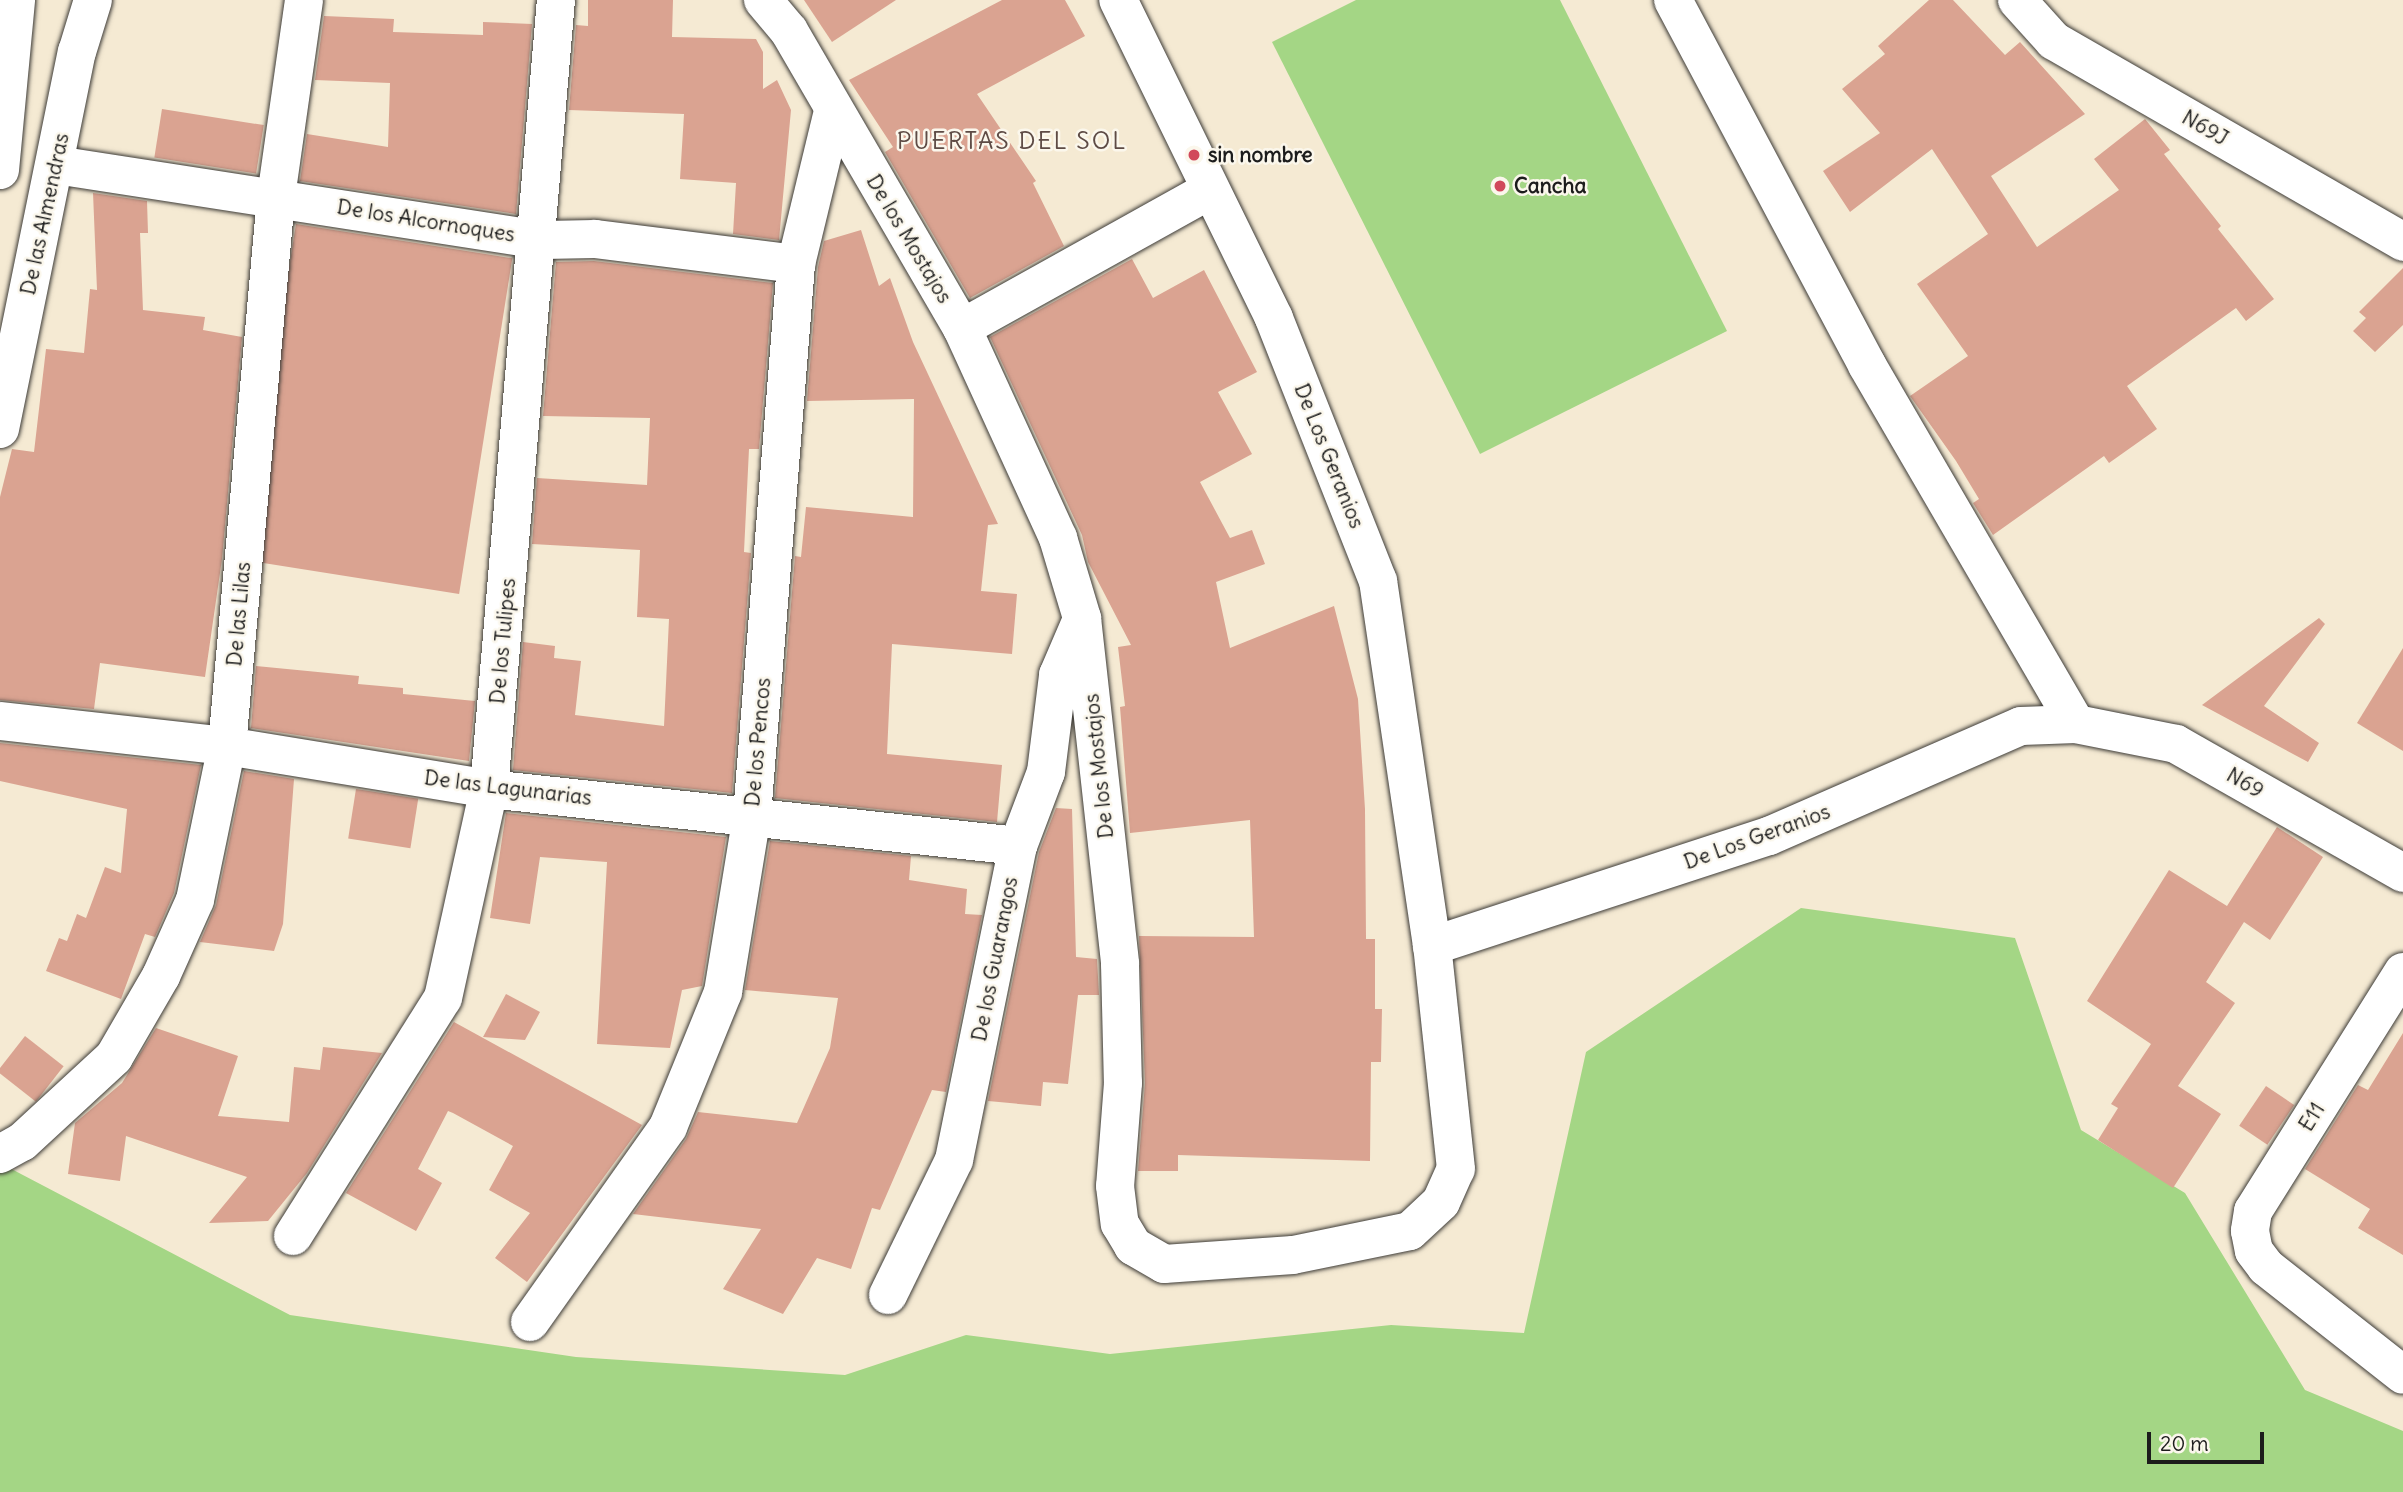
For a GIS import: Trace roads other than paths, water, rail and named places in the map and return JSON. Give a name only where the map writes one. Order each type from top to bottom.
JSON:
[{"type":"street","points":[[0,170],[16,0]]},
{"type":"street","name":"De las Almendras","points":[[0,429],[77,52],[93,0]]},
{"type":"street","name":"De las Lilas","points":[[0,1154],[22,1142],[114,1057],[161,976],[195,900],[227,746],[276,197],[304,0]]},
{"type":"street","name":"De los Tulipes","points":[[293,1236],[443,998],[489,789],[539,240],[556,0]]},
{"type":"street","name":"De los Mostajos","points":[[763,0],[789,31],[833,111],[962,328],[1058,538],[1083,618],[1120,964],[1123,1083],[1115,1186],[1120,1224],[1133,1246],[1164,1264],[1293,1255],[1410,1231],[1441,1202],[1456,1169]]},
{"type":"street","name":"De Los Geranios","points":[[1118,0],[1208,191],[1274,318],[1378,581],[1432,946],[1456,1169]]},
{"type":"street","points":[[1673,0],[1867,365],[2076,724]]},
{"type":"street","name":"N69J","points":[[2017,0],[2054,41],[2403,242]]},
{"type":"street","name":"De los Pencos","points":[[530,1322],[667,1127],[723,992],[752,815],[796,264],[833,111]]},
{"type":"street","name":"De los Alcornoques","points":[[56,165],[276,197],[539,240],[595,239],[796,264]]},
{"type":"street","points":[[962,328],[1208,191]]},
{"type":"street","name":"De los Guarangos","points":[[888,1295],[954,1160],[1018,846],[1046,772],[1058,675],[1083,618]]},
{"type":"street","name":"De las Lagunarias","points":[[0,721],[227,746],[489,789],[752,815],[1018,846]]},
{"type":"street","name":"De Los Geranios","points":[[1432,946],[1769,836],[2021,726],[2076,724]]},
{"type":"street","name":"N69","points":[[2076,724],[2176,744],[2403,873]]},
{"type":"street","name":"E11","points":[[2403,972],[2253,1211],[2250,1231],[2254,1251],[2266,1267],[2403,1374]]},
{"type":"place","name":"sin nombre","points":[[1194,155]]},
{"type":"place","name":"Cancha","points":[[1500,186]]},
{"type":"district","name":"PUERTAS DEL SOL","points":[[1012,141]]}]
